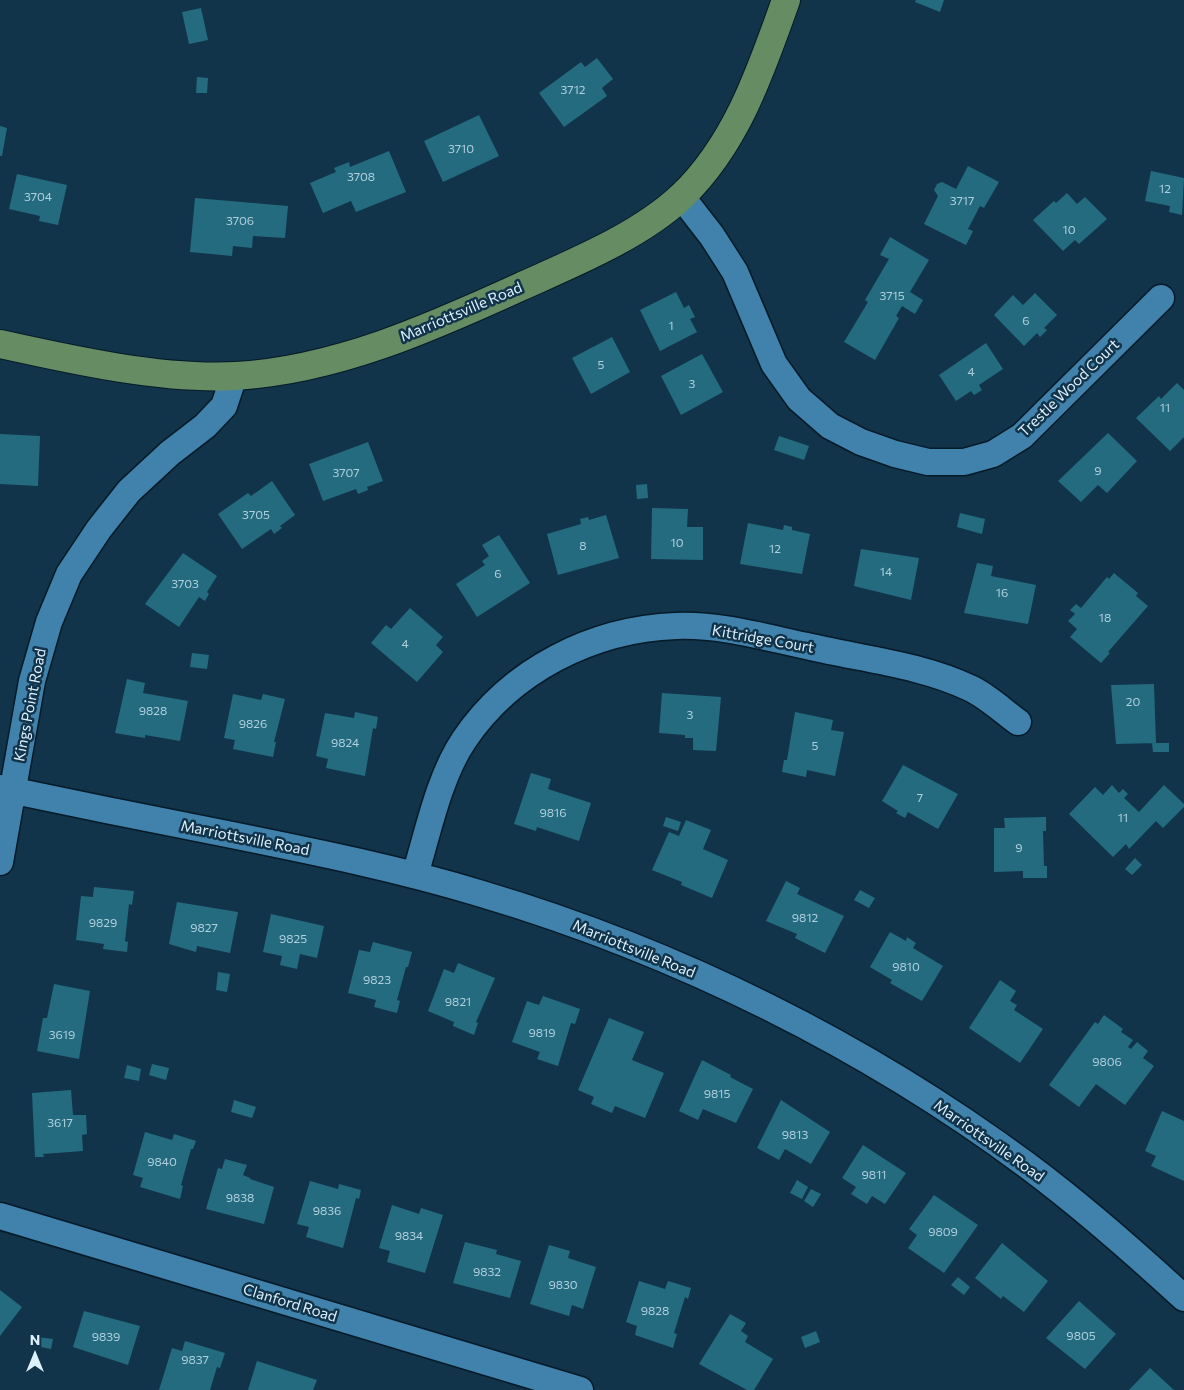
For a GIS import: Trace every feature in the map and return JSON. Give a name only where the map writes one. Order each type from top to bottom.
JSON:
[{"type":"main road","name":"Marriottsville Road","points":[[0,344],[122,367],[197,375],[234,376],[303,367],[387,343],[422,329],[577,261],[653,218],[681,196],[704,171],[738,120],[757,77],[786,0]]},
{"type":"street","name":"Trestle Wood Court","points":[[681,196],[712,236],[735,272],[774,364],[799,399],[830,426],[861,442],[895,454],[928,462],[964,462],[993,454],[1022,436],[1161,298]]},
{"type":"street","name":"Kings Point Road","points":[[0,862],[7,789],[32,681],[49,622],[69,574],[99,529],[129,491],[170,453],[205,426],[224,406],[234,376]]},
{"type":"street","name":"Kittridge Court","points":[[415,875],[442,786],[464,740],[495,703],[534,671],[583,644],[626,631],[678,626],[734,631],[921,671],[972,689],[1018,722]]},
{"type":"street","name":"Marriottsville Road","points":[[7,789],[350,859],[415,875],[538,912],[605,936],[687,970],[853,1052],[932,1100],[1028,1166],[1086,1212],[1184,1298]]},
{"type":"street","name":"Clanford Road","points":[[0,1216],[580,1390]]},
{"type":"building","points":[[916,0],[944,0],[940,12],[915,2]]},
{"type":"building","points":[[201,8],[208,40],[189,44],[182,12]]},
{"type":"building","points":[[597,58],[613,79],[602,88],[607,96],[564,127],[539,93],[581,62],[585,67]]},
{"type":"building","points":[[197,77],[208,78],[207,93],[196,93]]},
{"type":"building","points":[[479,115],[499,156],[443,182],[424,141]]},
{"type":"building","points":[[0,126],[7,128],[2,156],[0,156]]},
{"type":"building","points":[[389,151],[406,192],[356,212],[351,201],[323,213],[310,183],[336,172],[334,168],[349,162],[350,167]]},
{"type":"building","points":[[968,166],[999,182],[984,208],[980,206],[968,229],[973,231],[966,245],[924,224],[938,196],[934,190],[937,184],[942,182],[956,189]]},
{"type":"building","points":[[1151,171],[1184,178],[1182,215],[1169,212],[1170,206],[1145,201]]},
{"type":"building","points":[[17,174],[67,185],[58,225],[39,221],[40,216],[9,209]]},
{"type":"building","points":[[1067,193],[1077,204],[1085,197],[1107,219],[1079,244],[1075,240],[1063,251],[1033,220],[1054,201],[1056,203]]},
{"type":"building","points":[[195,198],[288,206],[285,238],[253,236],[252,248],[233,246],[232,256],[190,252]]},
{"type":"building","points":[[890,237],[929,260],[910,292],[923,300],[915,314],[902,306],[896,316],[899,318],[875,360],[844,342],[868,302],[865,300],[889,259],[880,255]]},
{"type":"building","points":[[676,292],[684,308],[689,305],[695,317],[690,319],[697,332],[660,351],[640,310]]},
{"type":"building","points":[[1035,293],[1057,315],[1044,328],[1047,330],[1040,337],[1037,333],[1024,346],[994,315],[1013,295],[1023,305]]},
{"type":"building","points":[[612,337],[630,372],[591,394],[572,358]]},
{"type":"building","points":[[986,343],[1003,369],[979,385],[982,390],[974,395],[971,391],[956,401],[939,375]]},
{"type":"building","points":[[702,354],[723,392],[681,415],[661,376]]},
{"type":"building","points":[[1177,383],[1184,390],[1184,437],[1170,451],[1136,418],[1159,396],[1161,399]]},
{"type":"building","points":[[1108,433],[1137,461],[1107,493],[1098,485],[1081,502],[1058,481]]},
{"type":"building","points":[[0,434],[40,436],[38,486],[0,484]]},
{"type":"building","points":[[779,436],[809,446],[804,460],[774,450]]},
{"type":"building","points":[[368,442],[383,481],[367,487],[368,490],[358,494],[356,489],[323,501],[309,464]]},
{"type":"building","points":[[272,481],[295,515],[280,526],[282,528],[274,534],[271,529],[242,549],[218,514],[248,493],[251,496]]},
{"type":"building","points":[[647,484],[648,498],[637,499],[636,485]]},
{"type":"building","points":[[652,508],[688,509],[687,527],[703,527],[703,560],[651,559]]},
{"type":"building","points":[[960,513],[985,519],[982,534],[957,527]]},
{"type":"building","points":[[606,515],[619,558],[558,575],[547,534],[581,524],[580,519],[588,517],[589,520]]},
{"type":"building","points":[[748,523],[783,530],[784,525],[792,527],[792,530],[810,534],[802,574],[740,564]]},
{"type":"building","points":[[499,535],[530,583],[477,617],[456,584],[485,565],[482,561],[489,556],[482,545]]},
{"type":"building","points":[[861,549],[919,558],[911,600],[854,586]]},
{"type":"building","points":[[183,553],[217,576],[207,592],[209,594],[205,601],[199,597],[179,627],[145,604]]},
{"type":"building","points":[[977,563],[993,566],[991,576],[1036,585],[1028,624],[964,613]]},
{"type":"building","points":[[1114,573],[1138,593],[1136,596],[1148,606],[1108,652],[1110,653],[1101,663],[1070,637],[1077,629],[1068,621],[1075,614],[1070,610],[1076,604],[1081,608],[1107,577],[1109,579]]},
{"type":"building","points":[[410,608],[443,637],[436,645],[443,652],[417,682],[371,643],[386,625],[391,629]]},
{"type":"building","points":[[192,653],[209,655],[207,669],[190,667]]},
{"type":"building","points":[[127,679],[145,683],[143,693],[188,701],[180,741],[145,735],[145,738],[115,733]]},
{"type":"building","points":[[1154,684],[1156,743],[1116,744],[1111,685]]},
{"type":"building","points":[[662,693],[721,697],[716,751],[693,750],[693,738],[685,738],[685,735],[659,733]]},
{"type":"building","points":[[233,694],[261,700],[263,694],[285,699],[274,742],[276,742],[273,757],[233,749],[235,740],[224,738]]},
{"type":"building","points":[[355,712],[378,717],[376,729],[373,728],[365,776],[326,768],[328,759],[316,756],[325,713],[354,718]]},
{"type":"building","points":[[795,712],[833,720],[831,730],[844,732],[835,776],[807,770],[806,777],[782,772],[784,760],[787,760]]},
{"type":"building","points":[[1152,743],[1169,743],[1169,752],[1153,752]]},
{"type":"building","points":[[903,765],[958,794],[938,829],[908,812],[905,818],[882,801]]},
{"type":"building","points":[[531,773],[551,779],[548,789],[591,803],[579,841],[537,827],[536,831],[514,824]]},
{"type":"building","points":[[1112,785],[1119,793],[1123,789],[1128,794],[1124,798],[1139,812],[1164,785],[1184,804],[1184,807],[1163,828],[1156,821],[1129,849],[1126,844],[1113,857],[1069,814],[1095,787],[1103,795]]},
{"type":"building","points":[[666,817],[681,822],[678,831],[663,826]]},
{"type":"building","points":[[1046,817],[1046,831],[1043,831],[1044,866],[1047,866],[1047,878],[1023,878],[1023,871],[994,872],[994,828],[1005,828],[1004,818]]},
{"type":"building","points":[[686,820],[711,830],[703,849],[728,860],[712,898],[681,885],[682,882],[652,870],[669,832],[679,836]]},
{"type":"building","points":[[1135,858],[1142,865],[1132,875],[1125,869]]},
{"type":"building","points":[[786,881],[800,888],[797,894],[844,916],[825,953],[795,938],[797,934],[766,921]]},
{"type":"building","points":[[94,887],[134,891],[132,905],[129,904],[125,941],[128,942],[127,952],[103,949],[104,944],[76,940],[81,896],[93,897]]},
{"type":"building","points":[[860,890],[875,898],[869,908],[854,900]]},
{"type":"building","points":[[177,902],[238,912],[230,953],[197,946],[196,952],[169,944]]},
{"type":"building","points":[[271,914],[324,926],[317,958],[300,954],[297,969],[280,965],[282,956],[263,952]]},
{"type":"building","points":[[890,932],[906,941],[907,937],[916,943],[913,948],[943,966],[922,1001],[890,983],[892,980],[870,967]]},
{"type":"building","points":[[373,942],[412,952],[397,1000],[400,1001],[397,1013],[374,1007],[376,1000],[348,993],[359,950],[370,952]]},
{"type":"building","points":[[458,963],[495,978],[476,1022],[478,1023],[474,1035],[453,1026],[454,1022],[428,1011],[444,969],[454,973]]},
{"type":"building","points":[[218,972],[230,974],[227,992],[216,990]]},
{"type":"building","points":[[1000,980],[1016,991],[1010,1001],[1017,1005],[1014,1010],[1043,1029],[1020,1063],[969,1028]]},
{"type":"building","points":[[54,984],[90,991],[79,1059],[37,1051],[43,1018],[47,1018]]},
{"type":"building","points":[[543,996],[580,1009],[575,1024],[571,1023],[558,1066],[537,1059],[540,1052],[512,1042],[527,1001],[539,1005]]},
{"type":"building","points":[[1104,1015],[1123,1029],[1121,1032],[1133,1040],[1128,1047],[1131,1049],[1137,1042],[1148,1051],[1143,1058],[1154,1066],[1125,1105],[1096,1084],[1079,1107],[1049,1085],[1095,1022],[1098,1024]]},
{"type":"building","points":[[609,1018],[644,1032],[632,1060],[664,1073],[645,1118],[615,1106],[612,1113],[591,1104],[594,1097],[578,1090]]},
{"type":"building","points":[[702,1060],[753,1089],[736,1123],[703,1109],[698,1120],[679,1111]]},
{"type":"building","points":[[152,1064],[169,1068],[166,1080],[149,1075]]},
{"type":"building","points":[[127,1065],[141,1069],[139,1081],[124,1078]]},
{"type":"building","points":[[71,1090],[73,1115],[86,1115],[87,1134],[82,1135],[83,1151],[43,1154],[44,1157],[35,1157],[32,1093]]},
{"type":"building","points":[[234,1100],[256,1107],[252,1118],[231,1112]]},
{"type":"building","points":[[781,1100],[830,1132],[811,1164],[785,1149],[779,1160],[757,1148]]},
{"type":"building","points":[[1162,1111],[1184,1121],[1184,1181],[1151,1166],[1156,1156],[1145,1151]]},
{"type":"building","points":[[145,1132],[172,1140],[174,1134],[196,1141],[193,1149],[191,1149],[181,1185],[183,1186],[180,1199],[140,1187],[143,1178],[133,1175]]},
{"type":"building","points":[[863,1145],[906,1173],[885,1204],[872,1196],[867,1204],[851,1194],[856,1187],[842,1178]]},
{"type":"building","points":[[225,1159],[247,1165],[243,1175],[274,1187],[264,1224],[206,1209],[218,1168],[222,1169]]},
{"type":"building","points":[[797,1180],[808,1187],[802,1199],[790,1193]]},
{"type":"building","points":[[310,1181],[338,1189],[339,1184],[361,1190],[359,1199],[356,1198],[343,1248],[306,1237],[309,1227],[297,1224]]},
{"type":"building","points":[[811,1189],[821,1194],[813,1207],[804,1201]]},
{"type":"building","points":[[934,1195],[978,1225],[944,1273],[908,1248],[917,1235],[909,1229]]},
{"type":"building","points":[[392,1205],[419,1214],[421,1208],[443,1215],[425,1273],[387,1262],[390,1251],[379,1248]]},
{"type":"building","points":[[465,1242],[497,1250],[496,1254],[521,1261],[510,1298],[453,1283]]},
{"type":"building","points":[[1002,1243],[1048,1281],[1024,1312],[1003,1296],[1001,1299],[975,1278]]},
{"type":"building","points":[[549,1245],[570,1251],[568,1258],[596,1267],[583,1309],[572,1305],[569,1316],[530,1304]]},
{"type":"building","points":[[958,1277],[970,1287],[964,1295],[951,1285]]},
{"type":"building","points":[[639,1281],[665,1289],[668,1281],[691,1288],[688,1299],[685,1297],[674,1333],[677,1334],[673,1348],[635,1335],[637,1326],[626,1322]]},
{"type":"building","points":[[0,1290],[22,1307],[0,1336]]},
{"type":"building","points":[[1079,1301],[1116,1334],[1085,1369],[1046,1338]]},
{"type":"building","points":[[84,1311],[140,1326],[128,1365],[73,1347]]},
{"type":"building","points":[[730,1314],[746,1323],[741,1331],[748,1336],[745,1342],[773,1359],[754,1390],[747,1390],[699,1364]]},
{"type":"building","points":[[816,1331],[820,1342],[805,1348],[801,1337]]},
{"type":"building","points":[[37,1337],[53,1339],[51,1349],[36,1346]]},
{"type":"building","points":[[185,1341],[225,1353],[220,1368],[217,1367],[210,1390],[159,1390],[172,1348],[182,1351]]},
{"type":"building","points":[[257,1361],[317,1380],[313,1390],[248,1390]]},
{"type":"building","points":[[1150,1368],[1174,1390],[1129,1390]]}]
